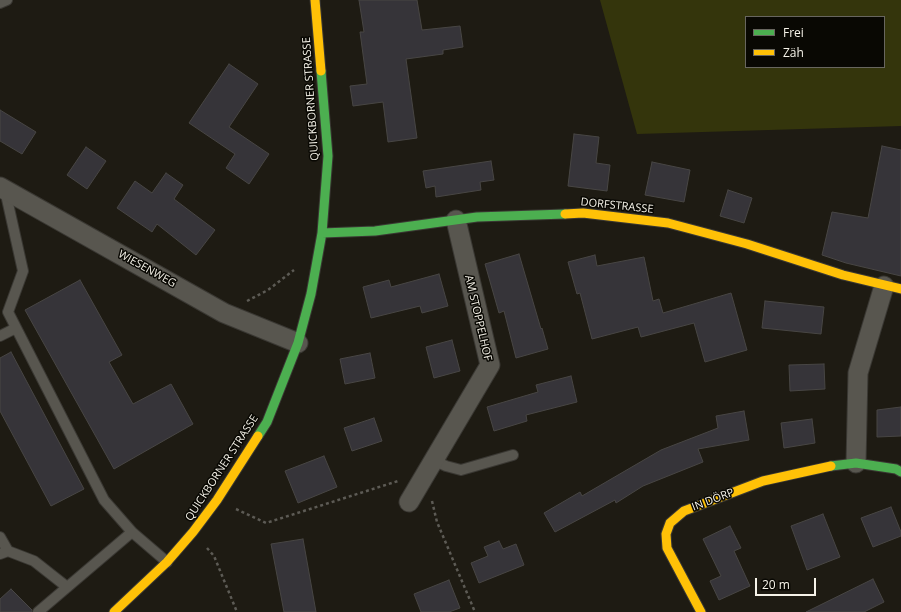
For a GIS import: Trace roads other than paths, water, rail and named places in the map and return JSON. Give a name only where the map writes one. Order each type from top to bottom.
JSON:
[{"type":"street","name":"QUICKBORNER STRASSE","points":[[114,612],[167,562],[218,500],[267,422],[298,343],[311,294],[322,233],[328,156],[315,0]]},
{"type":"street","name":"WIESENWEG","points":[[2,188],[224,313],[298,343]]},
{"type":"street","name":"DORFSTRASSE","points":[[322,233],[375,231],[477,218],[583,213],[668,223],[746,244],[843,275],[893,287]]},
{"type":"street","name":"AM STOPPELHOF","points":[[408,502],[490,365],[456,220]]},
{"type":"street","points":[[856,462],[858,373],[893,287]]},
{"type":"street","name":"IN DÖRP","points":[[701,612],[667,548],[666,534],[670,523],[684,511],[763,481],[820,468],[856,462],[896,469],[901,472]]},
{"type":"lane","points":[[0,3],[6,0]]},
{"type":"lane","points":[[2,188],[23,271],[8,312],[104,500],[132,532],[167,562]]},
{"type":"lane","points":[[0,336],[16,328]]},
{"type":"lane","points":[[429,466],[446,466],[461,470],[513,455]]},
{"type":"lane","points":[[38,612],[132,532]]},
{"type":"lane","points":[[0,537],[4,552],[34,561],[67,587]]}]
